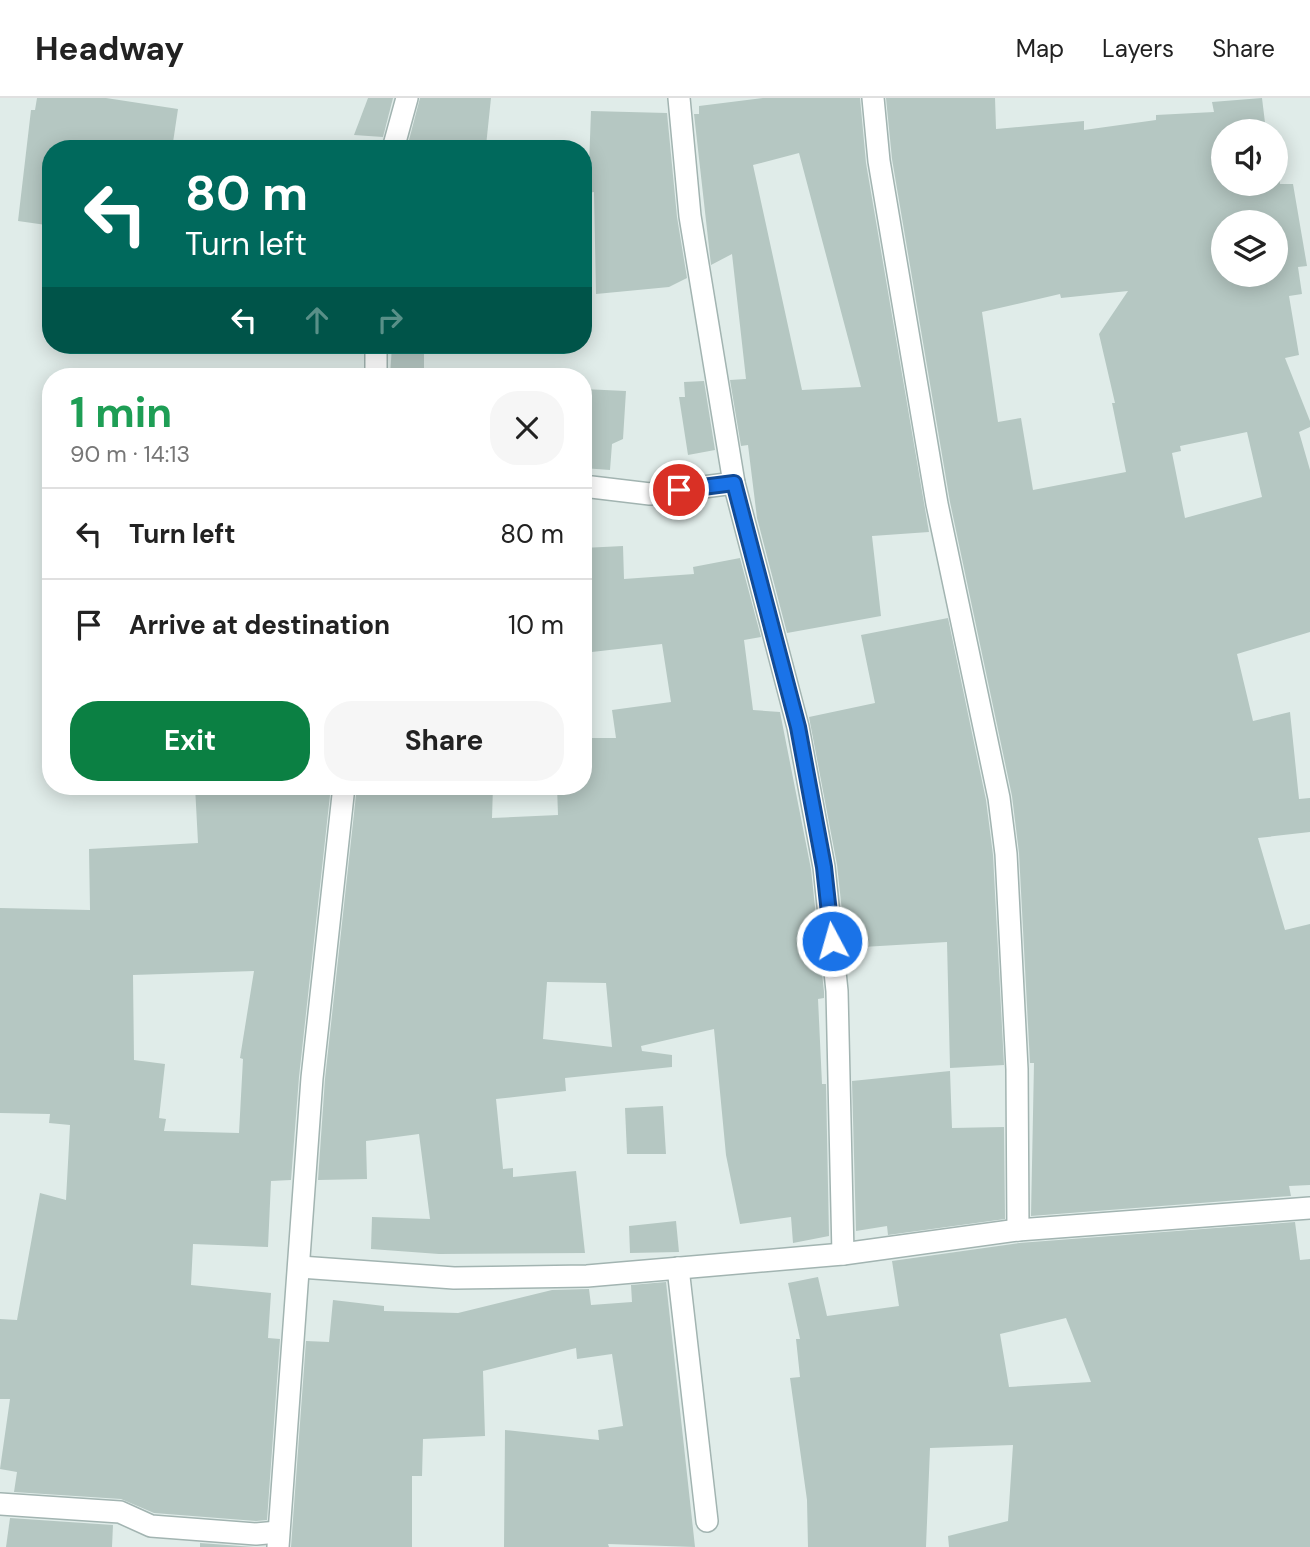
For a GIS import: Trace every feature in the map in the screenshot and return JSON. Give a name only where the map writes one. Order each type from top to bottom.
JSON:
[{"type":"street","points":[[395,140],[407,98]]},
{"type":"street","points":[[679,98],[690,216],[734,483],[798,727],[824,867],[837,990],[843,1254]]},
{"type":"street","points":[[873,98],[879,161],[937,505],[999,798],[1006,855],[1017,1069],[1018,1230]]},
{"type":"street","points":[[592,487],[650,494],[734,483]]},
{"type":"street","points":[[0,1504],[120,1513],[151,1526],[256,1534],[278,1539],[312,1079],[343,795]]},
{"type":"street","points":[[300,1267],[454,1278],[587,1276],[843,1254],[1018,1230],[1310,1208]]},
{"type":"street","points":[[678,1268],[707,1521]]},
{"type":"building","points":[[37,98],[106,98],[178,109],[173,140],[42,140],[42,224],[18,221],[31,110],[35,110]]},
{"type":"building","points":[[368,98],[393,98],[383,137],[354,135]]},
{"type":"building","points":[[420,98],[491,98],[487,140],[409,140]]},
{"type":"building","points":[[763,98],[860,98],[866,163],[929,532],[872,536],[881,616],[787,633],[757,518],[748,445],[741,446],[730,380],[746,379],[732,254],[711,265],[694,114],[699,114],[699,106]],"holes":[[[799,153],[861,387],[802,390],[753,165]]]},
{"type":"building","points":[[886,98],[995,98],[996,129],[1084,121],[1084,130],[1156,120],[1156,115],[1214,112],[1212,102],[1262,98],[1265,119],[1211,119],[1211,196],[1288,196],[1288,184],[1293,184],[1307,266],[1298,267],[1302,294],[1289,296],[1299,355],[1285,358],[1310,421],[1310,427],[1299,432],[1310,470],[1310,632],[1237,654],[1253,721],[1290,712],[1299,799],[1310,798],[1310,832],[1258,838],[1285,930],[1310,924],[1310,1185],[1289,1186],[1291,1196],[1031,1216],[1034,1063],[1030,1063],[1019,853],[1012,796],[950,502],[892,159]],"holes":[[[1128,291],[1099,334],[1115,403],[1112,403],[1126,472],[1033,490],[1021,418],[998,422],[982,312],[1060,294],[1061,298]],[[1247,432],[1262,497],[1185,518],[1172,453],[1181,451],[1180,446]]]},
{"type":"building","points":[[591,111],[667,113],[677,217],[687,278],[669,287],[596,294]]},
{"type":"building","points":[[391,354],[424,354],[424,368],[391,368]]},
{"type":"building","points":[[704,381],[715,450],[688,455],[679,397],[685,397],[684,382]]},
{"type":"building","points":[[592,389],[626,391],[623,439],[612,444],[610,470],[592,469]]},
{"type":"building","points":[[623,546],[624,579],[694,574],[693,567],[740,558],[761,637],[744,640],[753,710],[780,712],[811,869],[824,992],[824,998],[818,999],[822,1084],[826,1084],[829,1236],[793,1243],[791,1217],[740,1224],[726,1155],[714,1029],[641,1046],[642,1051],[672,1055],[672,1067],[565,1078],[566,1091],[496,1099],[503,1169],[513,1168],[513,1177],[576,1171],[585,1253],[439,1254],[371,1249],[372,1217],[430,1219],[419,1134],[366,1141],[367,1179],[318,1180],[325,1079],[356,795],[493,795],[492,818],[558,815],[557,795],[592,795],[592,738],[616,738],[612,710],[671,702],[662,644],[592,652],[592,548]],"holes":[[[547,982],[606,983],[612,1047],[543,1039]]]},
{"type":"building","points":[[948,618],[986,800],[993,855],[1004,1065],[950,1068],[947,942],[846,948],[837,865],[809,717],[875,703],[861,635]]},
{"type":"building","points":[[195,795],[330,795],[299,1077],[291,1180],[271,1181],[268,1247],[193,1244],[191,1285],[271,1293],[268,1338],[280,1339],[267,1520],[154,1513],[121,1499],[14,1492],[17,1472],[0,1469],[10,1399],[0,1399],[0,1319],[17,1320],[40,1193],[66,1200],[70,1125],[49,1123],[50,1114],[0,1113],[0,908],[90,910],[89,849],[198,843]],"holes":[[[254,971],[240,1058],[243,1059],[239,1133],[164,1131],[166,1119],[159,1118],[165,1064],[134,1060],[133,975]]]},
{"type":"building","points":[[950,1071],[952,1128],[1004,1127],[1005,1219],[888,1235],[887,1226],[856,1231],[852,1081]]},
{"type":"building","points":[[663,1106],[666,1154],[627,1154],[625,1108]]},
{"type":"building","points":[[676,1221],[679,1252],[630,1253],[629,1226]]},
{"type":"building","points":[[1295,1222],[1300,1260],[1310,1259],[1310,1547],[949,1547],[948,1536],[1008,1521],[1013,1445],[930,1448],[926,1547],[808,1547],[807,1500],[790,1378],[800,1377],[796,1339],[800,1339],[788,1283],[818,1277],[827,1316],[899,1306],[892,1261],[1019,1243]],"holes":[[[1066,1318],[1091,1382],[1009,1387],[1000,1334]]]},
{"type":"building","points":[[666,1282],[695,1547],[608,1544],[609,1547],[504,1547],[505,1430],[599,1440],[598,1430],[623,1426],[612,1354],[577,1359],[576,1348],[483,1371],[485,1436],[423,1439],[422,1476],[412,1476],[412,1547],[291,1547],[306,1341],[329,1342],[333,1300],[384,1306],[384,1311],[458,1313],[552,1290],[589,1289],[591,1305],[632,1302],[631,1285]]},
{"type":"building","points":[[10,1518],[113,1525],[112,1547],[6,1547]]},
{"type":"building","points":[[200,1543],[254,1547],[200,1547]]},
{"type":"route","points":[[679,490],[734,483],[798,727],[824,867],[832,941]]}]
